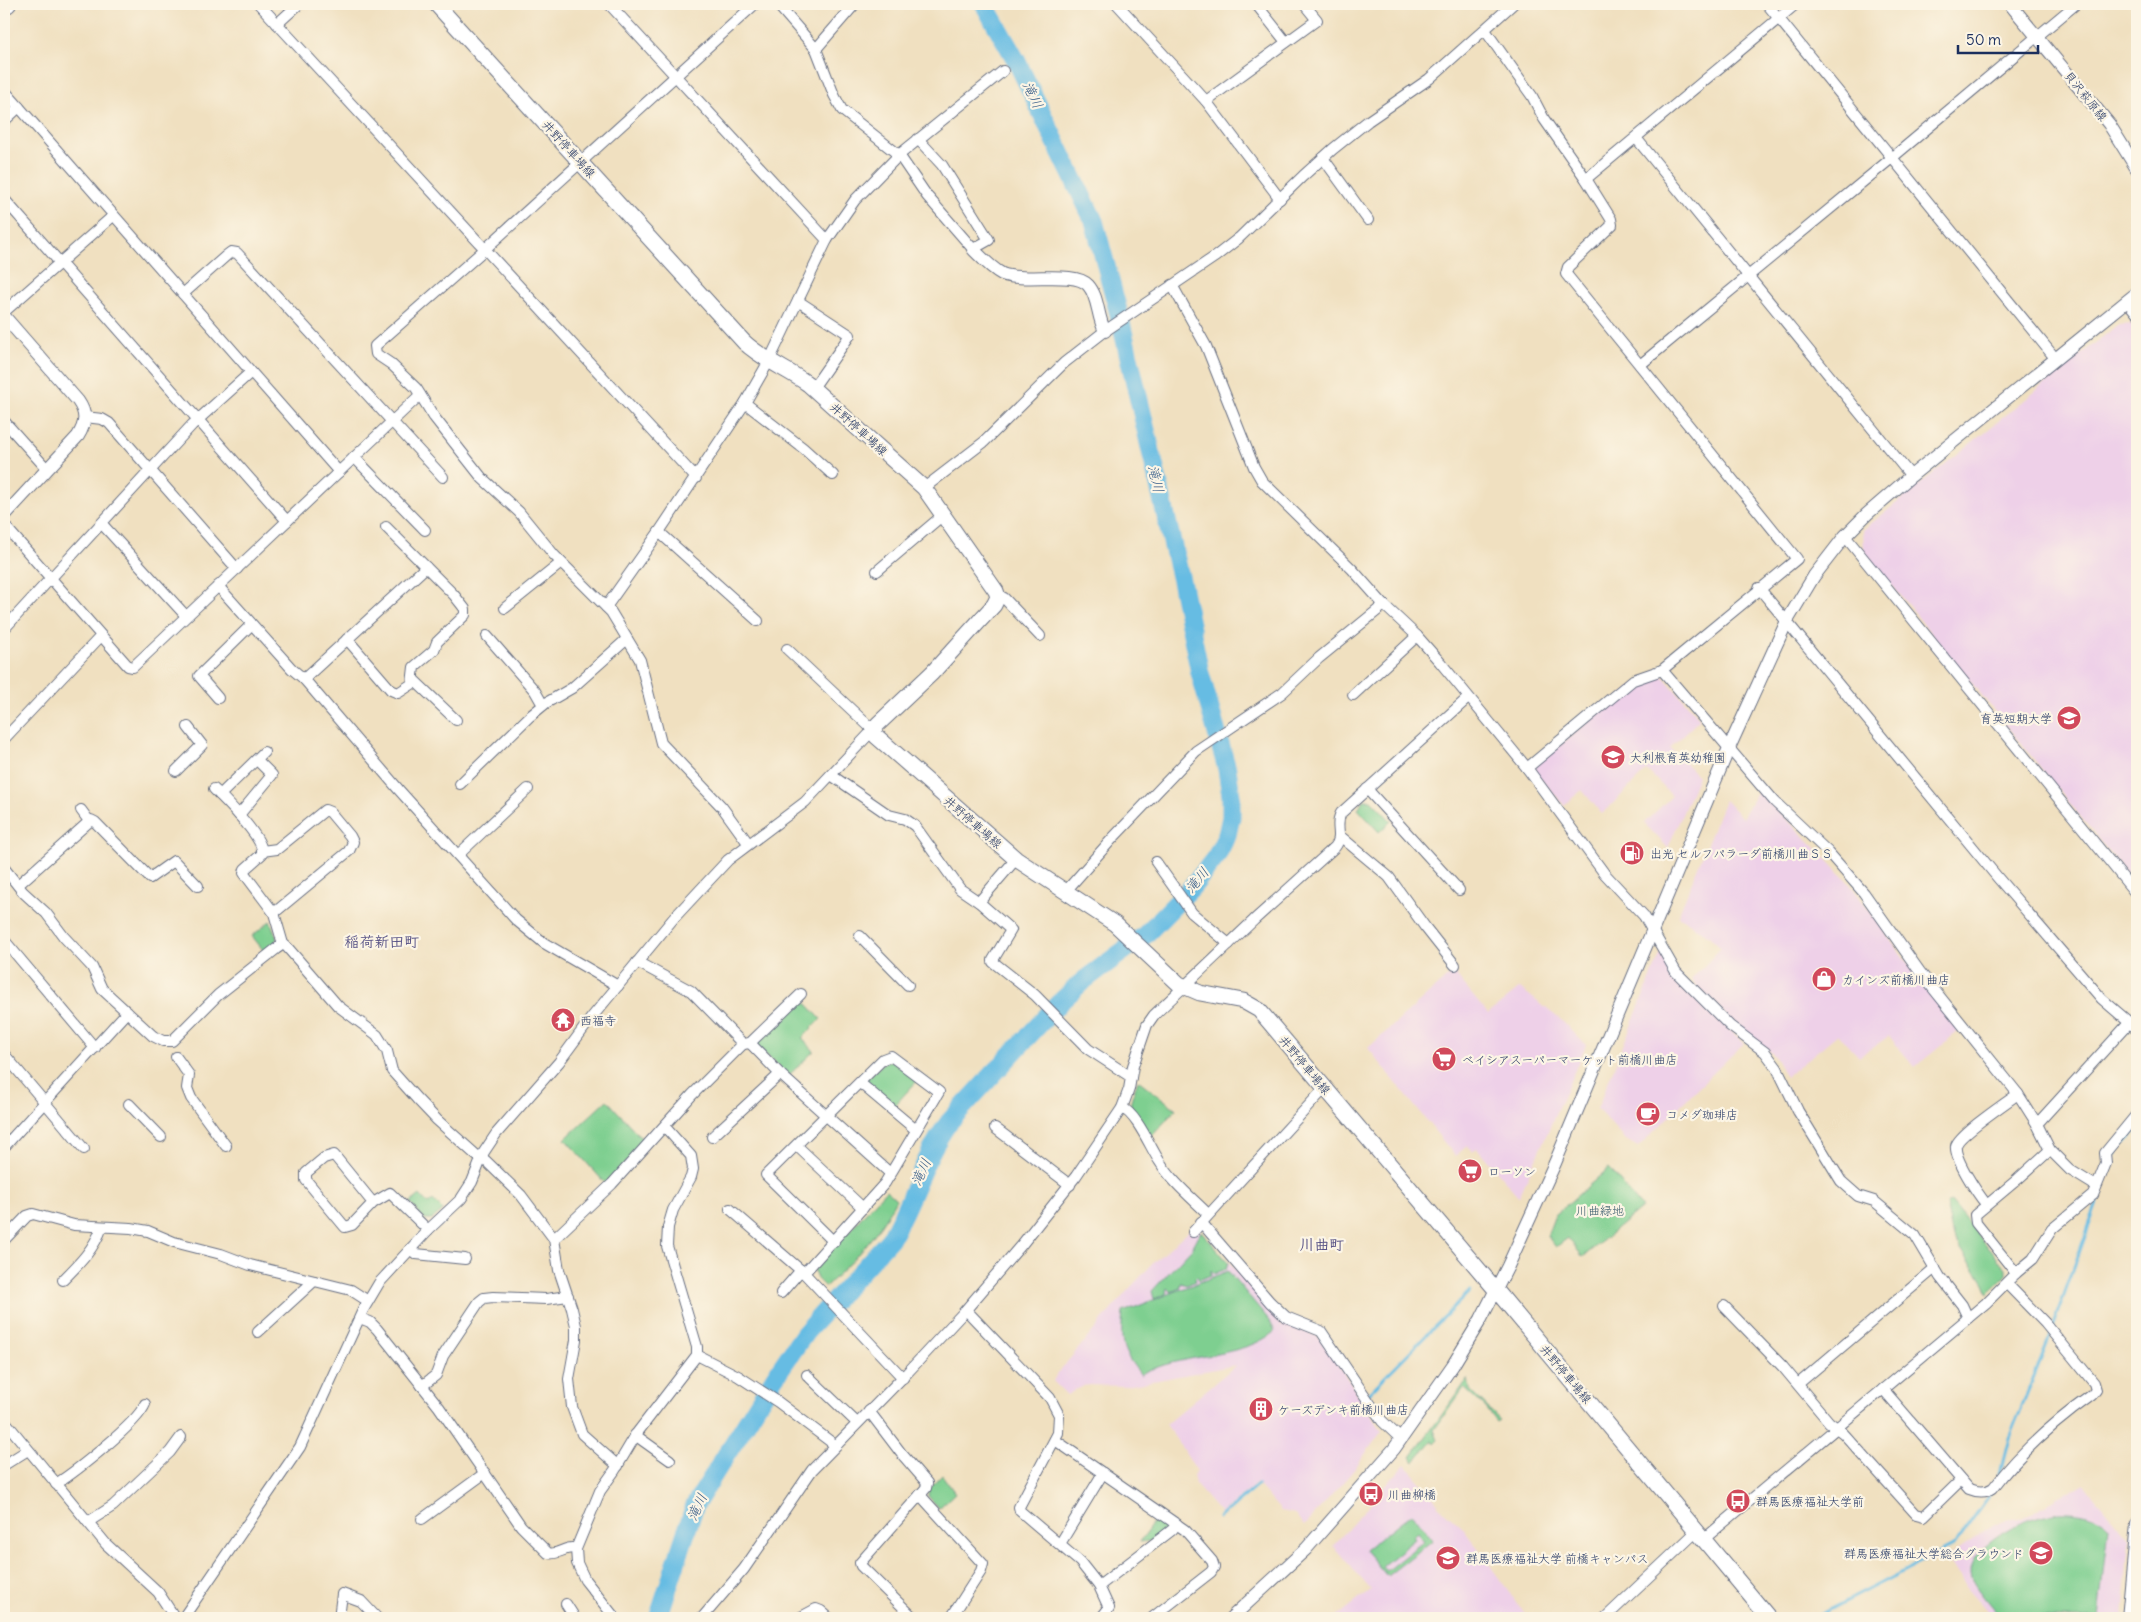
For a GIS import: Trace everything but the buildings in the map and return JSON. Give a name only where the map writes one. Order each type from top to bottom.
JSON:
[{"type":"main road","points":[[4,7],[8,4]]},
{"type":"main road","name":"井野停車場線","points":[[436,4],[744,342],[769,361],[787,370],[813,388],[924,488],[996,591],[998,597]]},
{"type":"main road","points":[[872,730],[932,674],[994,605],[998,597]]},
{"type":"main road","name":"井野停車場線","points":[[872,730],[876,736],[1016,859],[1125,932],[1183,988],[1243,1001],[1254,1006],[1496,1290],[1769,1618]]},
{"type":"street","points":[[259,4],[696,478]]},
{"type":"street","points":[[277,24],[299,4]]},
{"type":"street","points":[[609,4],[827,240]]},
{"type":"street","points":[[748,843],[722,807],[661,743],[640,660],[606,607],[561,562],[519,512],[482,478],[434,418],[407,378],[376,354],[375,346],[484,250],[755,4]]},
{"type":"street","points":[[777,4],[816,49],[842,110],[899,154],[927,196],[973,249],[1001,273],[1027,278],[1064,278],[1086,283],[1093,292],[1100,320],[1107,330]]},
{"type":"street","points":[[816,49],[854,4]]},
{"type":"street","points":[[1117,4],[1206,101],[1280,199]]},
{"type":"street","points":[[1256,4],[1286,42]]},
{"type":"street","points":[[1206,101],[1317,20],[1304,4]]},
{"type":"street","points":[[924,488],[984,442],[1064,364],[1107,330],[1216,256],[1239,238],[1323,158],[1368,121],[1429,79],[1513,4]]},
{"type":"street","points":[[1767,4],[2055,358]]},
{"type":"street","points":[[1586,178],[1796,4]]},
{"type":"street","name":"貝沢萩原線","points":[[2010,4],[2109,124],[2137,169]]},
{"type":"street","points":[[1640,365],[1893,158],[2076,4]]},
{"type":"street","points":[[1485,30],[1532,96],[1544,119],[1586,178],[1611,219],[1612,225],[1568,267],[1566,274],[1797,559],[1759,588],[1662,670],[1633,680],[1527,768]]},
{"type":"street","points":[[606,607],[660,532],[745,403],[769,361],[827,240],[855,200],[899,154],[1003,71]]},
{"type":"street","points":[[4,90],[339,472]]},
{"type":"street","points":[[4,121],[19,107]]},
{"type":"street","points":[[1636,138],[1911,476]]},
{"type":"street","points":[[918,139],[942,165],[989,240],[973,249]]},
{"type":"street","points":[[1323,158],[1368,220]]},
{"type":"street","points":[[4,199],[287,521]]},
{"type":"street","points":[[4,516],[78,436],[84,425],[85,417],[83,408],[78,401],[4,314],[113,216]]},
{"type":"street","points":[[183,294],[227,255],[231,252],[237,253],[443,478]]},
{"type":"street","points":[[1172,285],[1206,346],[1259,476],[1352,569],[1384,605],[1417,636],[1527,768],[1604,873],[1644,916],[1676,972],[1684,982],[1730,1026],[1764,1052],[1777,1068],[1798,1111],[1841,1181],[1858,1196],[1874,1202],[1915,1235],[1935,1268],[1962,1305],[1968,1318]]},
{"type":"street","points":[[1231,1618],[1317,1537],[1401,1439],[1453,1364],[1496,1290],[1551,1172],[1729,748],[1787,621],[1814,576],[1845,536],[1867,514],[2055,358],[2133,297],[2137,312]]},
{"type":"street","points":[[798,301],[850,335],[813,388]]},
{"type":"street","points":[[4,629],[198,420],[251,372]]},
{"type":"street","points":[[4,525],[128,666],[133,667],[420,396]]},
{"type":"street","points":[[745,403],[808,452],[833,476]]},
{"type":"street","points":[[85,417],[102,419],[109,423],[237,569]]},
{"type":"street","points":[[4,421],[47,469]]},
{"type":"street","points":[[354,458],[425,530]]},
{"type":"street","points":[[877,571],[943,515]]},
{"type":"street","points":[[102,524],[186,616]]},
{"type":"street","points":[[347,639],[393,692],[401,692],[412,684],[414,667],[434,650],[440,639],[463,619],[466,612],[462,604],[386,527]]},
{"type":"street","points":[[660,532],[758,621]]},
{"type":"street","points":[[1845,536],[2137,895]]},
{"type":"street","points":[[505,608],[561,562]]},
{"type":"street","points":[[304,679],[426,567]]},
{"type":"street","points":[[218,586],[292,670],[304,679],[516,920],[544,943],[618,986]]},
{"type":"street","points":[[1759,588],[1998,878],[2102,999],[2135,1026],[2037,1124]]},
{"type":"street","points":[[998,597],[1004,598],[1040,636]]},
{"type":"street","points":[[1066,892],[1126,823],[1186,759],[1205,744],[1282,693],[1319,658],[1384,605]]},
{"type":"street","points":[[218,698],[198,676],[251,625]]},
{"type":"street","points":[[4,739],[101,636]]},
{"type":"street","points":[[487,636],[535,691],[543,705]]},
{"type":"street","points":[[1353,694],[1417,636]]},
{"type":"street","points":[[460,784],[543,705],[572,688],[627,639]]},
{"type":"street","points":[[183,1618],[300,1447],[368,1300],[387,1273],[461,1199],[472,1182],[481,1158],[496,1134],[559,1062],[673,919],[728,860],[748,843],[792,812],[831,775],[872,730],[787,649]]},
{"type":"street","points":[[1662,670],[1775,802],[1828,852],[1864,893],[1920,972],[2018,1094],[2037,1124],[2050,1150],[2070,1170],[2096,1186]]},
{"type":"street","points":[[413,679],[456,720]]},
{"type":"street","points":[[702,1618],[744,1570],[804,1480],[835,1445],[903,1378],[966,1310],[1070,1185],[1122,1108],[1136,1058],[1151,1019],[1229,944],[1335,847],[1340,836],[1338,818],[1367,789],[1468,698]]},
{"type":"street","points":[[176,771],[202,745],[188,727]]},
{"type":"street","points":[[240,815],[272,775],[261,756],[217,792],[240,815],[262,851]]},
{"type":"street","points":[[831,775],[888,815],[905,819],[915,826],[960,889],[979,902],[1011,930],[993,962],[1027,988],[1088,1049],[1131,1077]]},
{"type":"street","points":[[458,855],[528,789]]},
{"type":"street","points":[[1367,789],[1459,890]]},
{"type":"street","points":[[81,810],[89,821],[95,822],[150,878],[174,861],[198,886]]},
{"type":"street","points":[[262,851],[277,849],[325,810],[335,818],[350,836],[352,842],[349,851],[274,913]]},
{"type":"street","points":[[18,885],[89,821]]},
{"type":"street","points":[[1340,836],[1389,877],[1425,928],[1455,965]]},
{"type":"street","points":[[262,851],[262,854],[245,869],[244,873],[274,913],[283,944],[338,1006],[377,1035],[387,1051],[392,1071],[437,1120],[521,1195],[554,1239],[559,1270],[572,1309],[576,1333],[569,1379],[573,1413],[582,1434],[618,1466]]},
{"type":"street","points":[[979,902],[1016,859]]},
{"type":"street","points":[[1156,862],[1172,887],[1198,920],[1229,944]]},
{"type":"street","points":[[4,868],[26,896],[46,913],[64,937],[92,967],[102,989],[153,1036],[168,1042],[172,1041],[222,992],[283,944]]},
{"type":"street","points":[[860,936],[908,985]]},
{"type":"street","points":[[4,940],[95,1048]]},
{"type":"street","points":[[637,962],[691,990],[746,1044],[828,1115],[891,1174]]},
{"type":"street","points":[[554,1239],[612,1184],[692,1095],[800,994]]},
{"type":"street","points":[[4,1147],[128,1012]]},
{"type":"street","points":[[4,1054],[84,1149]]},
{"type":"street","points":[[781,1293],[834,1242],[891,1174],[939,1092],[891,1056],[883,1059],[766,1175],[834,1242]]},
{"type":"street","points":[[176,1058],[189,1075],[187,1088],[191,1098],[226,1146]]},
{"type":"street","points":[[712,1137],[780,1074]]},
{"type":"street","points":[[860,1083],[916,1130]]},
{"type":"street","points":[[1193,1232],[1324,1089]]},
{"type":"street","points":[[1986,1204],[1960,1160],[1956,1145],[1984,1118],[2018,1094]]},
{"type":"street","points":[[129,1104],[161,1137]]},
{"type":"street","points":[[1122,1108],[1135,1121],[1163,1167],[1270,1302],[1286,1317],[1321,1332],[1382,1421],[1401,1439]]},
{"type":"street","points":[[1605,1618],[1700,1535],[1883,1390],[1968,1318],[2033,1259],[2052,1229],[2093,1196],[2106,1163],[2105,1153],[2109,1145],[2137,1114]]},
{"type":"street","points":[[615,1618],[585,1580],[577,1563],[576,1549],[600,1491],[618,1466],[636,1435],[697,1355],[697,1347],[667,1246],[668,1227],[673,1210],[691,1177],[691,1156],[664,1127]]},
{"type":"street","points":[[995,1128],[1070,1185]]},
{"type":"street","points":[[796,1146],[863,1208]]},
{"type":"street","points":[[2016,1273],[1976,1223],[1974,1214],[2018,1179],[2050,1150]]},
{"type":"street","points":[[373,1203],[334,1155],[324,1158],[308,1170],[305,1175],[306,1180],[345,1227],[352,1225],[373,1203],[390,1193],[428,1230]]},
{"type":"street","points":[[730,1209],[803,1272],[903,1378]]},
{"type":"street","points":[[4,1240],[29,1214],[74,1225],[148,1231],[174,1242],[351,1290],[368,1300]]},
{"type":"street","points":[[63,1280],[85,1258],[97,1240],[102,1227]]},
{"type":"street","points":[[410,1249],[416,1254],[464,1259]]},
{"type":"street","points":[[1798,1384],[1935,1268]]},
{"type":"street","points":[[258,1332],[314,1281]]},
{"type":"street","points":[[1883,1390],[1968,1489],[1987,1491],[1993,1488],[2021,1454],[2056,1421],[2092,1395],[2096,1390],[2094,1383],[2051,1330],[2006,1284]]},
{"type":"street","points":[[422,1386],[436,1375],[443,1356],[479,1302],[484,1298],[546,1299],[568,1296]]},
{"type":"street","points":[[1724,1306],[1798,1384],[1829,1422],[1836,1427],[1920,1516],[1927,1514],[1961,1480]]},
{"type":"street","points":[[966,1310],[1050,1398],[1058,1410],[1060,1423],[1055,1440],[1019,1507],[1020,1511],[1080,1562],[1100,1586],[1109,1608],[1101,1618]]},
{"type":"street","points":[[360,1318],[374,1325],[422,1386],[521,1526],[545,1552],[551,1555],[570,1547],[576,1549]]},
{"type":"street","points":[[697,1355],[726,1369],[778,1402],[835,1445]]},
{"type":"street","points":[[807,1375],[857,1423]]},
{"type":"street","points":[[56,1484],[109,1442],[141,1412],[145,1404]]},
{"type":"street","points":[[869,1411],[901,1453],[927,1481],[927,1486],[920,1495],[860,1563],[914,1618]]},
{"type":"street","points":[[4,1420],[118,1557],[158,1592],[175,1618]]},
{"type":"street","points":[[636,1435],[670,1460]]},
{"type":"street","points":[[88,1522],[113,1506],[170,1452],[181,1437]]},
{"type":"street","points":[[1055,1440],[1177,1524],[1192,1537],[1212,1561],[1214,1567],[1211,1572],[1152,1618]]},
{"type":"street","points":[[4,1465],[28,1450]]},
{"type":"street","points":[[422,1519],[485,1473]]},
{"type":"street","points":[[1060,1544],[1103,1474]]},
{"type":"street","points":[[920,1495],[983,1564],[981,1571],[951,1618]]},
{"type":"street","points":[[1100,1586],[1172,1530],[1177,1524]]},
{"type":"street","points":[[2128,1618],[2137,1524]]},
{"type":"street","points":[[340,1618],[342,1594],[361,1601],[377,1618]]},
{"type":"street","points":[[566,1604],[575,1618]]},
{"type":"street","points":[[799,1618],[816,1608],[829,1618]]},
{"type":"shaded area","name":"育英短期大学","points":[[2136,323],[2137,886],[1864,551],[1863,530],[2119,324]]},
{"type":"shaded area","name":"大利根育英幼稚園","points":[[1660,673],[1700,719],[1670,748],[1698,776],[1668,848],[1644,823],[1672,796],[1647,770],[1602,814],[1582,790],[1564,805],[1536,773],[1536,765],[1635,684]]},
{"type":"shaded area","points":[[1758,791],[1849,883],[1915,973],[1961,1029],[1915,1067],[1889,1036],[1859,1057],[1838,1034],[1786,1077],[1774,1055],[1730,1019],[1691,980],[1721,948],[1709,936],[1678,916],[1725,800],[1742,818]]},
{"type":"shaded area","points":[[1661,953],[1673,977],[1744,1043],[1638,1147],[1626,1140],[1597,1109]]},
{"type":"shaded area","points":[[1453,972],[1488,1014],[1520,988],[1561,1020],[1586,1045],[1519,1197],[1477,1148],[1472,1151],[1467,1146],[1455,1156],[1368,1048]]},
{"type":"shaded area","points":[[1195,1225],[1251,1286],[1282,1326],[1276,1331],[1285,1324],[1317,1336],[1323,1342],[1382,1431],[1352,1472],[1304,1526],[1295,1514],[1281,1511],[1257,1483],[1221,1514],[1195,1484],[1193,1475],[1197,1471],[1166,1424],[1236,1365],[1127,1386],[1082,1386],[1067,1395],[1053,1381],[1128,1290],[1157,1259]]},
{"type":"shaded area","points":[[1405,1464],[1444,1511],[1462,1527],[1528,1618],[1335,1618],[1371,1590],[1333,1546]]},
{"type":"shaded area","name":"群馬医療福祉大学総合グラウンド","points":[[2084,1483],[2129,1539],[2122,1618],[1994,1618],[1966,1587],[1947,1557],[2009,1517],[2022,1519]]},
{"type":"green space","points":[[1363,800],[1371,800],[1391,821],[1379,832],[1358,809]]},
{"type":"green space","points":[[270,921],[277,938],[274,944],[264,951],[252,936]]},
{"type":"green space","points":[[802,999],[821,1019],[802,1038],[814,1051],[788,1076],[756,1045],[788,1016]]},
{"type":"green space","points":[[886,1061],[893,1061],[917,1081],[893,1107],[867,1083],[867,1078]]},
{"type":"green space","points":[[1138,1080],[1176,1109],[1152,1136],[1148,1134],[1136,1119],[1131,1109],[1132,1098]]},
{"type":"green space","points":[[607,1100],[645,1142],[606,1184],[565,1139]]},
{"type":"green space","name":"川曲緑地","points":[[1609,1168],[1642,1208],[1583,1257],[1568,1238],[1556,1247],[1547,1236],[1555,1215]]},
{"type":"green space","points":[[886,1190],[896,1199],[881,1225],[856,1256],[825,1287],[817,1279],[814,1270]]},
{"type":"green space","points":[[420,1195],[428,1204],[433,1200],[443,1210],[432,1219],[424,1219],[410,1203]]},
{"type":"green space","points":[[1951,1201],[2006,1269],[2006,1276],[1988,1293],[1984,1283],[1953,1237],[1946,1204]]},
{"type":"green space","points":[[1201,1231],[1228,1262],[1226,1269],[1214,1274],[1211,1270],[1211,1275],[1199,1280],[1197,1276],[1195,1278],[1196,1281],[1187,1285],[1181,1283],[1180,1288],[1171,1292],[1167,1288],[1166,1294],[1154,1299],[1152,1291],[1192,1248]]},
{"type":"green space","points":[[1228,1271],[1270,1321],[1275,1331],[1263,1339],[1235,1350],[1172,1363],[1149,1370],[1141,1375],[1129,1359],[1123,1346],[1123,1312]]},
{"type":"green space","points":[[1468,1379],[1470,1390],[1500,1420],[1497,1422],[1486,1408],[1464,1388],[1434,1430],[1438,1440],[1435,1443],[1432,1440],[1414,1462],[1411,1457]]},
{"type":"green space","points":[[942,1475],[955,1493],[939,1508],[928,1496],[929,1489]]},
{"type":"green space","name":"群馬医療福祉大学総合グラウンド","points":[[2057,1512],[2092,1516],[2109,1527],[2099,1618],[2001,1618],[1980,1592],[1971,1577],[1970,1569],[1973,1560],[1997,1536],[2007,1530],[2027,1520]]},
{"type":"green space","points":[[1412,1513],[1433,1540],[1387,1576],[1365,1550]],"holes":[[[1417,1532],[1424,1541],[1386,1571],[1382,1566],[1415,1539],[1413,1536]]]},
{"type":"green space","points":[[1159,1514],[1168,1522],[1169,1527],[1150,1541],[1140,1542]]},
{"type":"waterway","name":"滝川","points":[[658,1618],[695,1505],[774,1378],[805,1333],[890,1239],[932,1150],[949,1122],[1059,1003],[1083,981],[1145,935],[1193,886],[1216,857],[1227,835],[1231,817],[1231,796],[1227,769],[1200,673],[1182,585],[1119,314],[1094,221],[1016,60],[984,4]]},
{"type":"waterway","points":[[2110,1163],[2112,1157],[2137,1128]]},
{"type":"waterway","points":[[2052,1328],[2096,1206],[2101,1187]]},
{"type":"waterway","points":[[1368,1394],[1470,1291]]},
{"type":"waterway","points":[[2000,1473],[2009,1438],[2051,1334]]},
{"type":"waterway","points":[[1219,1518],[1258,1485]]},
{"type":"waterway","points":[[1813,1618],[1954,1545],[1992,1492]]},
{"type":"place","name":"育英短期大学","points":[[2069,718]]},
{"type":"place","name":"大利根育英幼稚園","points":[[1613,757]]},
{"type":"place","name":"出光 セルフパラーダ前橋川曲ＳＳ","points":[[1632,853]]},
{"type":"place","name":"カインズ前橋川曲店","points":[[1824,979]]},
{"type":"place","name":"西福寺","points":[[563,1020]]},
{"type":"place","name":"ベイシアスーパーマーケット前橋川曲店","points":[[1444,1059]]},
{"type":"place","name":"コメダ珈琲店","points":[[1648,1114]]},
{"type":"place","name":"ローソン","points":[[1470,1171]]},
{"type":"place","name":"ケーズデンキ前橋川曲店","points":[[1261,1409]]},
{"type":"place","name":"川曲柳橋","points":[[1371,1494]]},
{"type":"place","name":"群馬医療福祉大学前","points":[[1738,1501]]},
{"type":"place","name":"群馬医療福祉大学総合グラウンド","points":[[2041,1553]]},
{"type":"place","name":"群馬医療福祉大学 前橋キャンパス","points":[[1448,1558]]},
{"type":"district","name":"稲荷新田町","points":[[382,941]]},
{"type":"district","name":"川曲町","points":[[1322,1244]]}]
